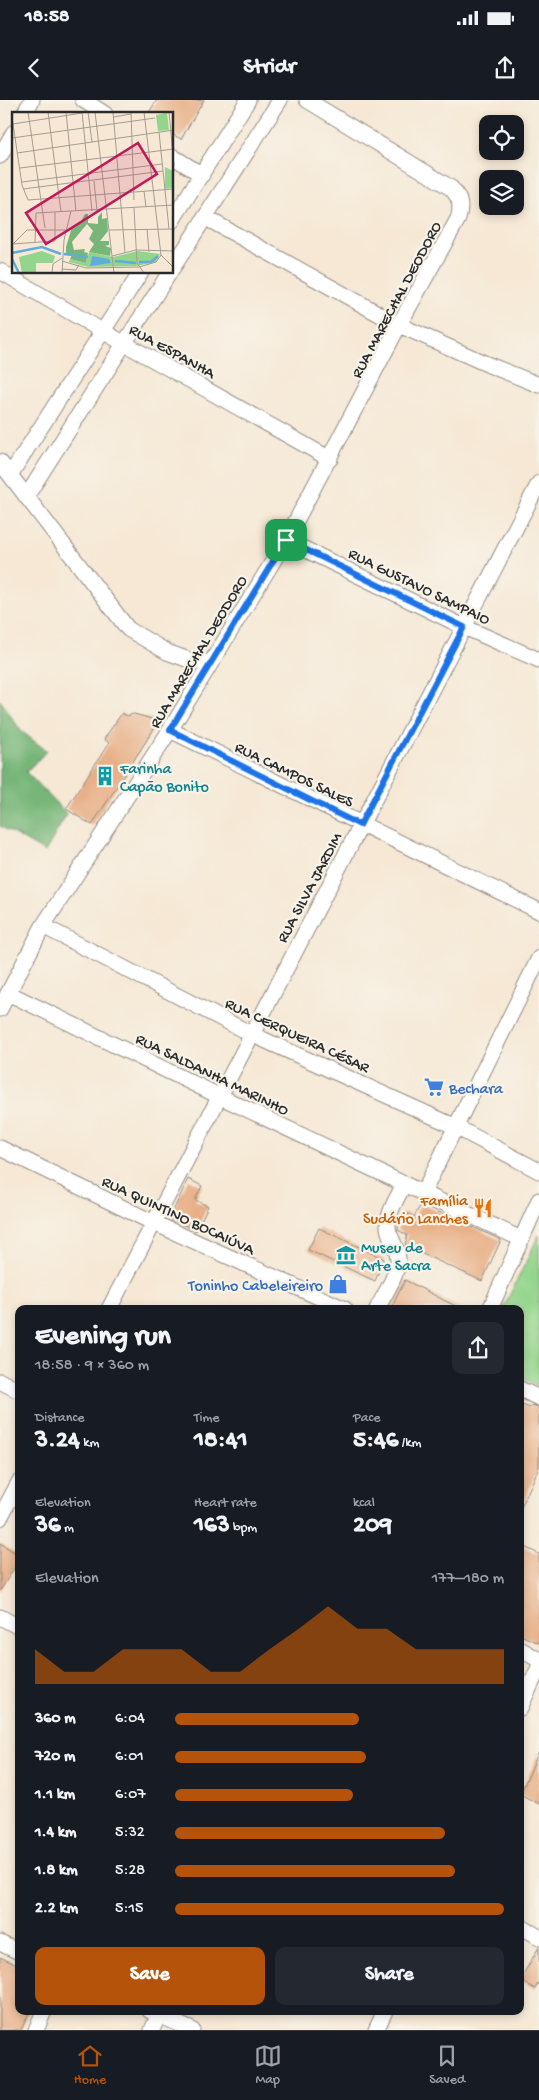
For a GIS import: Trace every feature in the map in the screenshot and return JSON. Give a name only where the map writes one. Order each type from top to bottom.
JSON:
[{"type":"street","points":[[25,112],[32,100]]},
{"type":"street","points":[[83,100],[102,112]]},
{"type":"street","points":[[174,218],[248,100]]},
{"type":"street","points":[[174,266],[280,100]]},
{"type":"street","name":"RUA MARECHAL DEODORO","points":[[0,1009],[43,926],[170,730],[286,540],[399,325],[458,219],[462,208],[458,196],[441,181],[307,100]]},
{"type":"street","points":[[0,156],[12,135]]},
{"type":"street","points":[[174,157],[202,174]]},
{"type":"street","points":[[206,218],[399,325],[539,385]]},
{"type":"street","name":"RUA ESPANHA","points":[[0,271],[104,332],[330,459]]},
{"type":"street","points":[[10,475],[140,274]]},
{"type":"street","points":[[26,497],[169,274]]},
{"type":"street","points":[[0,462],[128,629],[167,652],[189,660],[212,663]]},
{"type":"street","name":"RUA SILVA JARDIM","points":[[111,1305],[539,483]]},
{"type":"street","name":"RUA GUSTAVO SAMPAIO","points":[[286,540],[464,627],[539,660]]},
{"type":"street","name":"RUA CAMPOS SALES","points":[[170,730],[360,825],[539,911]]},
{"type":"street","name":"RUA CERQUEIRA CÉSAR","points":[[43,926],[251,1034],[454,1126],[539,1171]]},
{"type":"street","points":[[423,1193],[454,1126],[539,958]]},
{"type":"street","name":"RUA SALDANHA MARINHO","points":[[8,992],[219,1096],[520,1239]]},
{"type":"street","name":"RUA QUINTINO BOCAIÚVA","points":[[0,1148],[154,1223],[336,1305]]},
{"type":"street","points":[[379,1305],[398,1262],[397,1249],[388,1230],[388,1221],[404,1184]]},
{"type":"street","points":[[492,1305],[539,1200]]},
{"type":"street","points":[[0,1381],[15,1389]]},
{"type":"street","points":[[524,1391],[539,1398]]},
{"type":"street","points":[[0,1518],[15,1490]]},
{"type":"street","points":[[0,1617],[15,1626]]},
{"type":"street","points":[[524,1651],[539,1660]]},
{"type":"street","points":[[524,1699],[539,1667]]},
{"type":"street","points":[[524,1928],[539,1937]]},
{"type":"street","points":[[0,1943],[15,1950]]},
{"type":"street","points":[[36,2030],[42,2015]]},
{"type":"street","points":[[152,2030],[155,2015]]},
{"type":"street","points":[[162,2015],[192,2030]]},
{"type":"street","points":[[376,2030],[383,2015]]},
{"type":"green space","points":[[0,700],[21,731],[47,751],[26,772],[67,814],[45,852],[0,826]]},
{"type":"green space","points":[[539,1235],[539,1386],[524,1379],[524,1305],[505,1305]]},
{"type":"building","points":[[157,100],[204,100],[181,139],[174,135],[174,112],[149,112]]},
{"type":"building","name":"Farinha Capão Bonito","points":[[122,713],[127,716],[134,714],[159,721],[92,825],[66,809],[109,743],[104,739]]},
{"type":"building","points":[[188,1179],[202,1186],[195,1200],[208,1206],[196,1231],[170,1218]]},
{"type":"building","points":[[421,1204],[501,1240],[482,1281],[405,1246],[407,1235],[398,1230],[399,1216],[405,1213],[414,1217]]},
{"type":"building","name":"Museu de Arte Sacra","points":[[319,1228],[384,1259],[375,1281],[308,1250]]},
{"type":"building","points":[[405,1280],[453,1305],[393,1305]]},
{"type":"building","points":[[532,1405],[539,1407],[539,1467],[524,1501],[524,1406],[530,1408]]},
{"type":"building","points":[[0,1543],[15,1552],[15,1567],[0,1591]]},
{"type":"building","points":[[524,1547],[539,1554],[539,1643],[524,1637]]},
{"type":"building","points":[[539,1752],[539,1804],[524,1796],[524,1785]]},
{"type":"building","points":[[539,1947],[539,1981],[535,1989],[524,1982],[524,1973]]},
{"type":"building","points":[[0,1957],[15,1964],[15,2015],[28,2015],[21,2030],[0,2030]]},
{"type":"place","name":"Farinha Capão Bonito","points":[[105,776]]},
{"type":"place","name":"Bechara","points":[[434,1087]]},
{"type":"place","name":"Família Sudário Lanches","points":[[483,1208]]},
{"type":"place","name":"Museu de Arte Sacra","points":[[346,1255]]},
{"type":"place","name":"Toninho Cabeleireiro","points":[[338,1284]]},
{"type":"route","points":[[286,540],[464,627],[360,825],[170,730],[286,540]]}]
